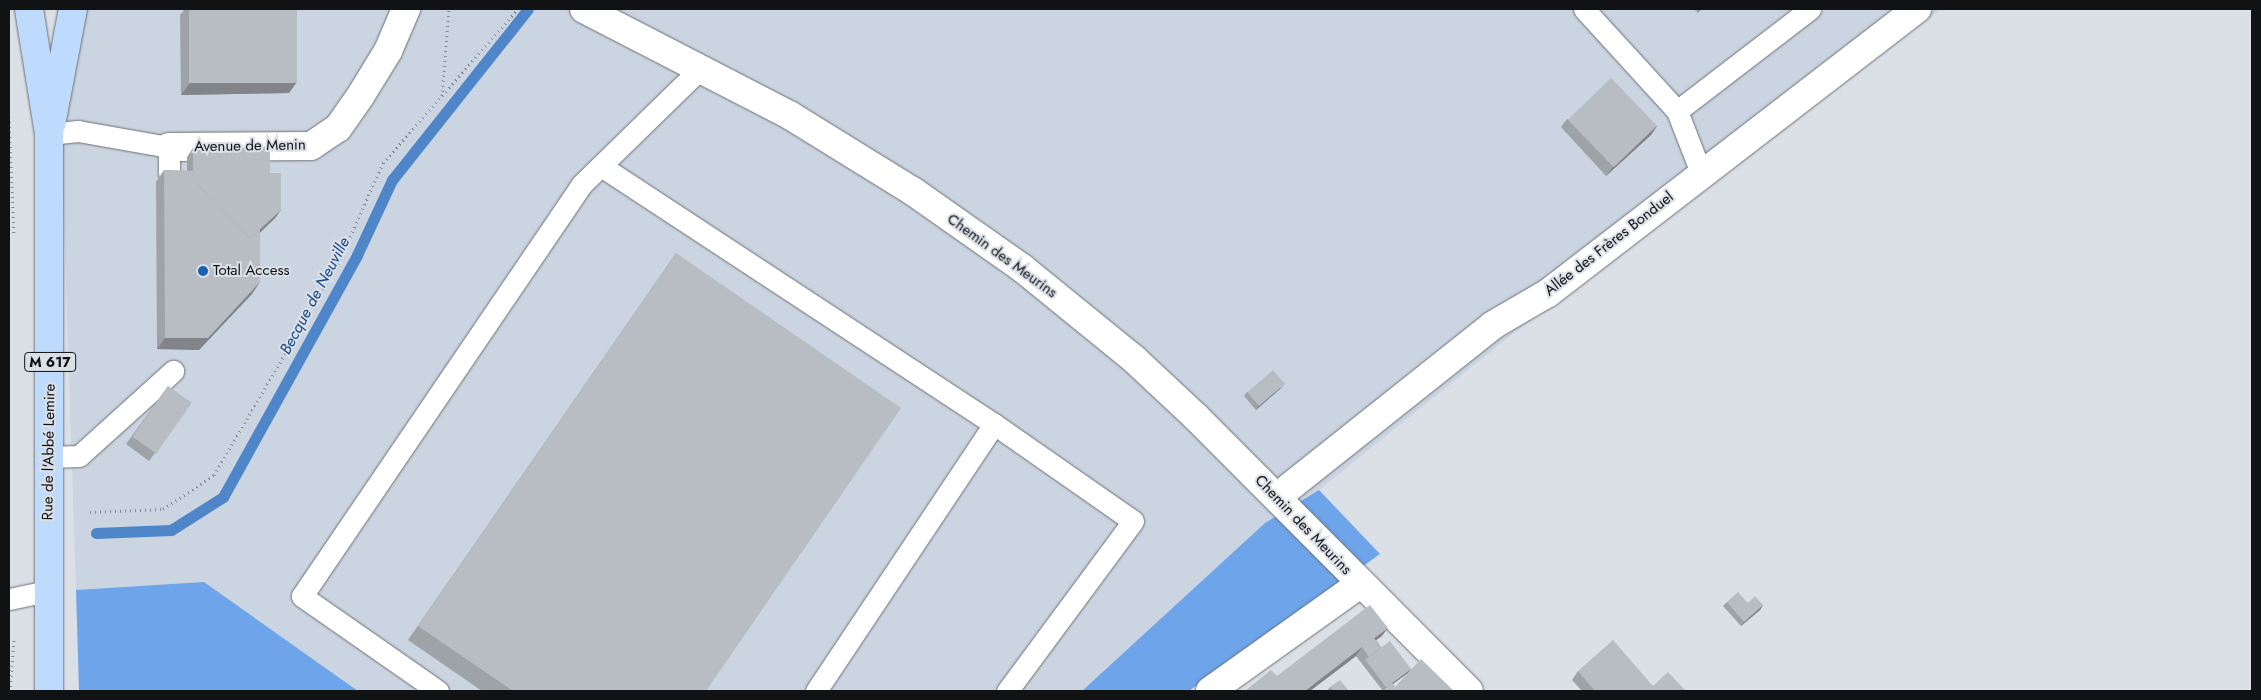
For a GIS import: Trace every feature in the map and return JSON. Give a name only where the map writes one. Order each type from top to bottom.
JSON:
[{"type":"main road","name":"Rue de l'Abbé Lemire","points":[[29,9],[48,134],[50,457],[46,591],[49,691]]},
{"type":"main road","name":"Rue de l'Abbé Lemire","points":[[48,134],[73,9]]},
{"type":"main road","name":"Rue de l'Abbé Lemire","points":[[35,691],[46,591]]},
{"type":"street","name":"Avenue de Menin","points":[[169,160],[311,146],[338,128],[361,95],[388,50],[406,9]]},
{"type":"street","name":"Chemin des Meurins","points":[[584,9],[702,67],[870,164],[1022,268],[1134,359],[1277,497],[1360,584],[1469,691]]},
{"type":"street","name":"Allée des Frères Bonduel","points":[[1277,497],[1493,325],[1548,292],[1917,9]]},
{"type":"street","name":"Chemin des Meurins","points":[[1210,691],[1360,584]]},
{"type":"lane","points":[[1584,9],[1677,111],[1701,173]]},
{"type":"lane","points":[[1677,111],[1810,9]]},
{"type":"lane","points":[[438,691],[302,596],[581,185],[702,67]]},
{"type":"lane","points":[[48,134],[78,131],[169,160]]},
{"type":"lane","points":[[600,166],[994,424],[1133,521],[1007,691]]},
{"type":"lane","points":[[50,457],[79,456],[173,371]]},
{"type":"lane","points":[[816,691],[994,424]]},
{"type":"lane","points":[[9,599],[46,591]]},
{"type":"path","points":[[442,96],[449,9]]},
{"type":"path","points":[[90,512],[163,509],[214,476],[338,264],[382,163],[518,9]]},
{"type":"shaded area","points":[[57,9],[1941,9],[1510,336],[1319,490],[1265,523],[1082,691],[358,691],[204,582],[76,590]]},
{"type":"shaded area","points":[[1319,490],[1380,554],[1189,691],[1082,691],[1265,523]]},
{"type":"shaded area","points":[[204,582],[358,691],[79,691],[76,590]]},
{"type":"building","points":[[189,9],[297,9],[297,83],[189,83]]},
{"type":"building","points":[[1611,78],[1657,125],[1614,167],[1568,120]]},
{"type":"building","points":[[270,147],[270,173],[281,173],[281,210],[250,238],[195,182],[193,148]]},
{"type":"building","points":[[164,170],[195,171],[195,182],[250,238],[260,229],[260,282],[208,338],[165,338]]},
{"type":"building","points":[[676,253],[901,408],[706,691],[513,691],[418,626]]},
{"type":"building","points":[[1273,370],[1285,384],[1259,406],[1247,392]]},
{"type":"building","points":[[168,386],[192,403],[156,453],[132,437]]},
{"type":"building","points":[[1738,592],[1748,603],[1755,596],[1763,605],[1744,622],[1727,602]]},
{"type":"building","points":[[1370,605],[1388,628],[1374,638],[1381,647],[1369,657],[1362,647],[1305,691],[1245,691],[1271,670],[1277,676]]},
{"type":"building","points":[[1613,640],[1653,686],[1668,672],[1686,691],[1595,691],[1578,671]]},
{"type":"building","points":[[1390,641],[1411,669],[1386,688],[1365,660]]},
{"type":"building","points":[[1421,659],[1454,691],[1382,691],[1392,683],[1395,687]]},
{"type":"building","points":[[1340,680],[1349,691],[1333,691],[1330,687]]},
{"type":"waterway","name":"Becque de Neuville","points":[[96,533],[171,530],[223,497],[357,255],[392,180],[528,9]]},
{"type":"place","name":"Total Access","points":[[203,271]]}]
